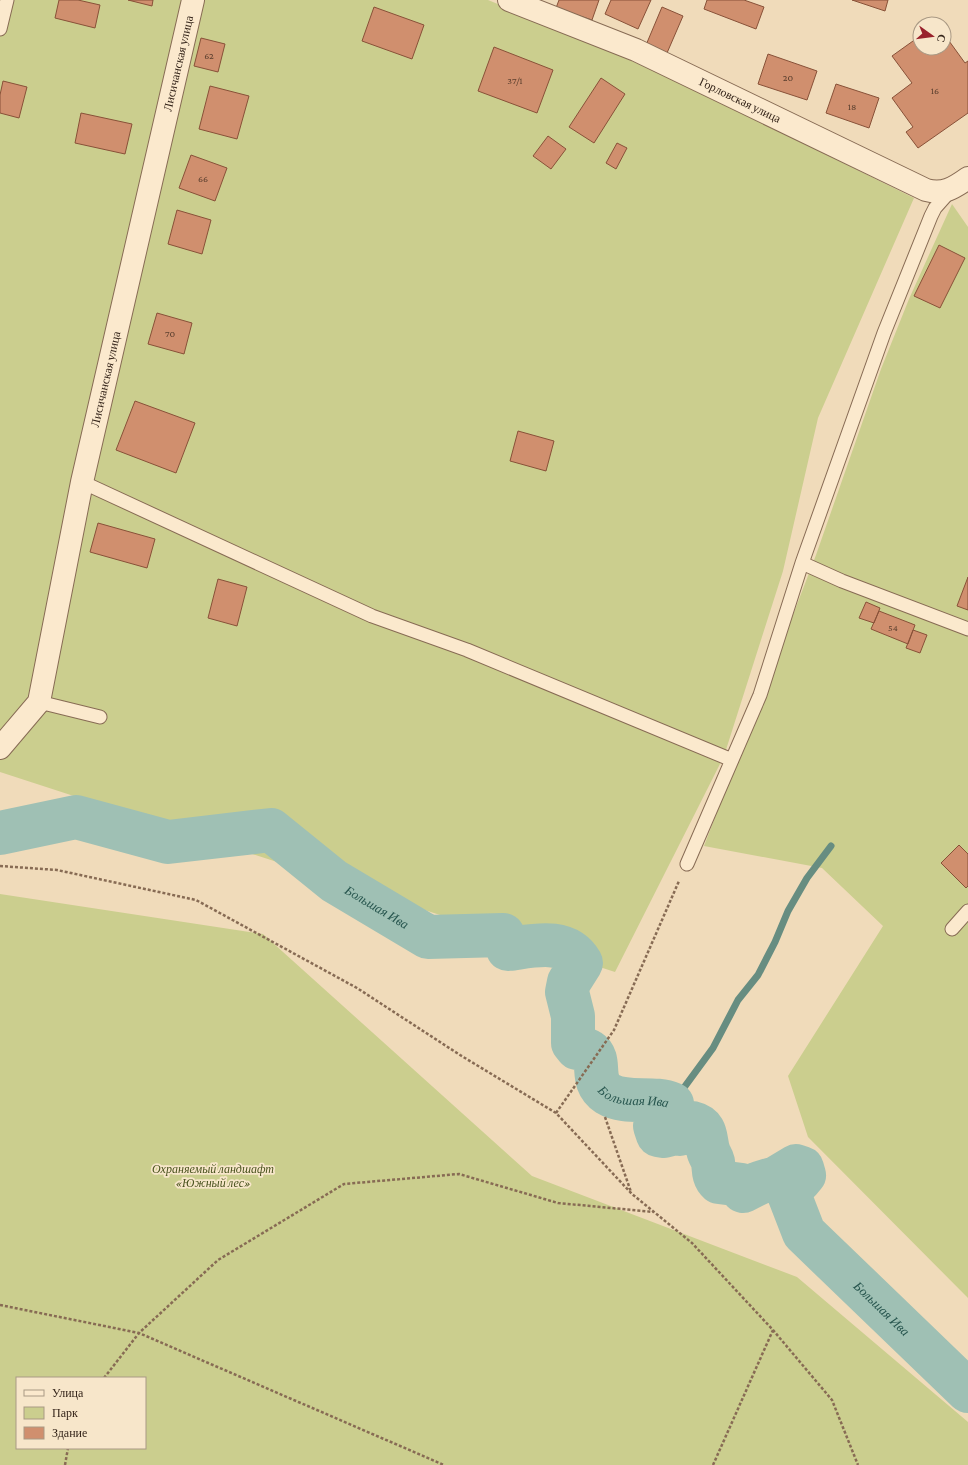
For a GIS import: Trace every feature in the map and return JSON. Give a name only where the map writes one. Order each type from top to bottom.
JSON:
[{"type":"street","name":"Лисичанская улица","points":[[0,748],[39,702],[82,482],[193,0]]},
{"type":"street","name":"Горловская улица","points":[[509,0],[636,50],[926,190],[940,192],[961,183]]},
{"type":"lane","points":[[0,29],[7,0]]},
{"type":"lane","points":[[687,864],[767,676],[802,563],[884,333],[931,216],[940,202],[961,183]]},
{"type":"lane","points":[[82,482],[372,616],[466,650],[732,760]]},
{"type":"lane","points":[[802,563],[842,582],[968,629]]},
{"type":"lane","points":[[39,702],[100,717]]},
{"type":"lane","points":[[952,929],[968,911]]},
{"type":"path","points":[[556,1113],[614,1030],[687,864]]},
{"type":"path","points":[[0,866],[57,870],[196,900],[357,988],[460,1055],[556,1113],[632,1194],[692,1243],[773,1330],[832,1400],[858,1465]]},
{"type":"path","points":[[605,1117],[632,1194]]},
{"type":"path","points":[[105,1377],[139,1333],[218,1260],[344,1184],[459,1174],[558,1203],[654,1212]]},
{"type":"path","points":[[0,1305],[139,1333],[444,1465]]},
{"type":"path","points":[[713,1465],[773,1330]]},
{"type":"path","points":[[65,1465],[68,1449]]},
{"type":"green space","points":[[0,0],[488,0],[590,42],[700,92],[914,198],[818,418],[783,571],[724,756],[615,972],[0,772]]},
{"type":"green space","points":[[952,204],[968,227],[968,1298],[808,1137],[788,1076],[883,926],[822,868],[704,846],[816,555],[881,369],[909,299]]},
{"type":"green space","name":"Охраняемый ландшафт «Южный лес»","points":[[0,894],[263,934],[532,1176],[797,1277],[968,1422],[968,1465],[0,1465]]},
{"type":"building","points":[[59,0],[78,0],[100,5],[95,28],[55,18]]},
{"type":"building","points":[[128,0],[153,0],[152,6]]},
{"type":"building","points":[[559,0],[599,0],[592,20],[556,8]]},
{"type":"building","points":[[611,0],[651,0],[638,29],[605,14]]},
{"type":"building","points":[[707,0],[744,0],[764,7],[756,29],[704,9]]},
{"type":"building","points":[[852,0],[888,0],[885,11]]},
{"type":"building","points":[[374,7],[424,25],[412,59],[362,41]]},
{"type":"building","points":[[662,7],[683,16],[667,53],[646,45]]},
{"type":"building","points":[[201,38],[225,44],[218,72],[194,66]]},
{"type":"building","points":[[912,42],[912,56],[952,56],[952,45],[965,63],[968,61],[968,113],[918,148],[906,132],[913,127],[892,98],[912,83],[892,56]]},
{"type":"building","points":[[494,47],[553,70],[537,113],[478,91]]},
{"type":"building","points":[[768,54],[817,71],[807,100],[758,84]]},
{"type":"building","points":[[601,78],[625,94],[594,143],[569,127]]},
{"type":"building","points":[[3,81],[27,87],[19,118],[0,113],[0,95]]},
{"type":"building","points":[[836,84],[879,98],[869,128],[826,113]]},
{"type":"building","points":[[210,86],[249,96],[237,139],[199,129]]},
{"type":"building","points":[[81,113],[132,124],[125,154],[75,143]]},
{"type":"building","points":[[548,136],[566,149],[551,169],[533,156]]},
{"type":"building","points":[[617,143],[627,148],[616,169],[606,163]]},
{"type":"building","points":[[191,155],[227,168],[215,201],[179,188]]},
{"type":"building","points":[[177,210],[211,220],[202,254],[168,244]]},
{"type":"building","points":[[939,245],[965,258],[940,308],[914,296]]},
{"type":"building","points":[[157,313],[192,323],[184,354],[148,344]]},
{"type":"building","points":[[135,401],[195,423],[176,473],[116,450]]},
{"type":"building","points":[[518,431],[554,441],[546,471],[510,461]]},
{"type":"building","points":[[98,523],[155,539],[147,568],[90,552]]},
{"type":"building","points":[[968,577],[968,610],[957,606]]},
{"type":"building","points":[[218,579],[247,587],[237,626],[208,618]]},
{"type":"building","points":[[866,602],[880,608],[874,623],[859,618]]},
{"type":"building","points":[[879,611],[915,625],[908,644],[871,629]]},
{"type":"building","points":[[913,630],[927,635],[920,653],[906,648]]},
{"type":"building","points":[[959,845],[968,854],[968,886],[966,888],[941,863]]},
{"type":"waterway","name":"Большая Ива","points":[[0,833],[76,817],[168,842],[271,830],[334,881],[428,937],[503,935],[508,949],[538,945],[558,946],[567,949],[575,955],[581,963],[569,982],[567,992],[573,1016],[573,1043],[577,1048],[588,1050],[593,1055],[597,1077],[602,1089],[608,1094],[623,1099],[657,1101],[672,1104],[672,1115],[670,1119],[659,1118],[656,1121],[655,1126],[658,1135],[664,1136],[676,1133],[680,1134],[684,1132],[692,1123],[701,1128],[704,1131],[709,1154],[713,1162],[715,1175],[719,1182],[742,1185],[741,1189],[743,1191],[759,1183],[776,1178],[796,1166],[802,1168],[804,1175],[799,1181],[788,1180],[785,1184],[804,1233],[968,1391]]},
{"type":"waterway","points":[[672,1104],[713,1048],[738,1000],[758,975],[775,942],[788,911],[807,878],[831,846]]}]
